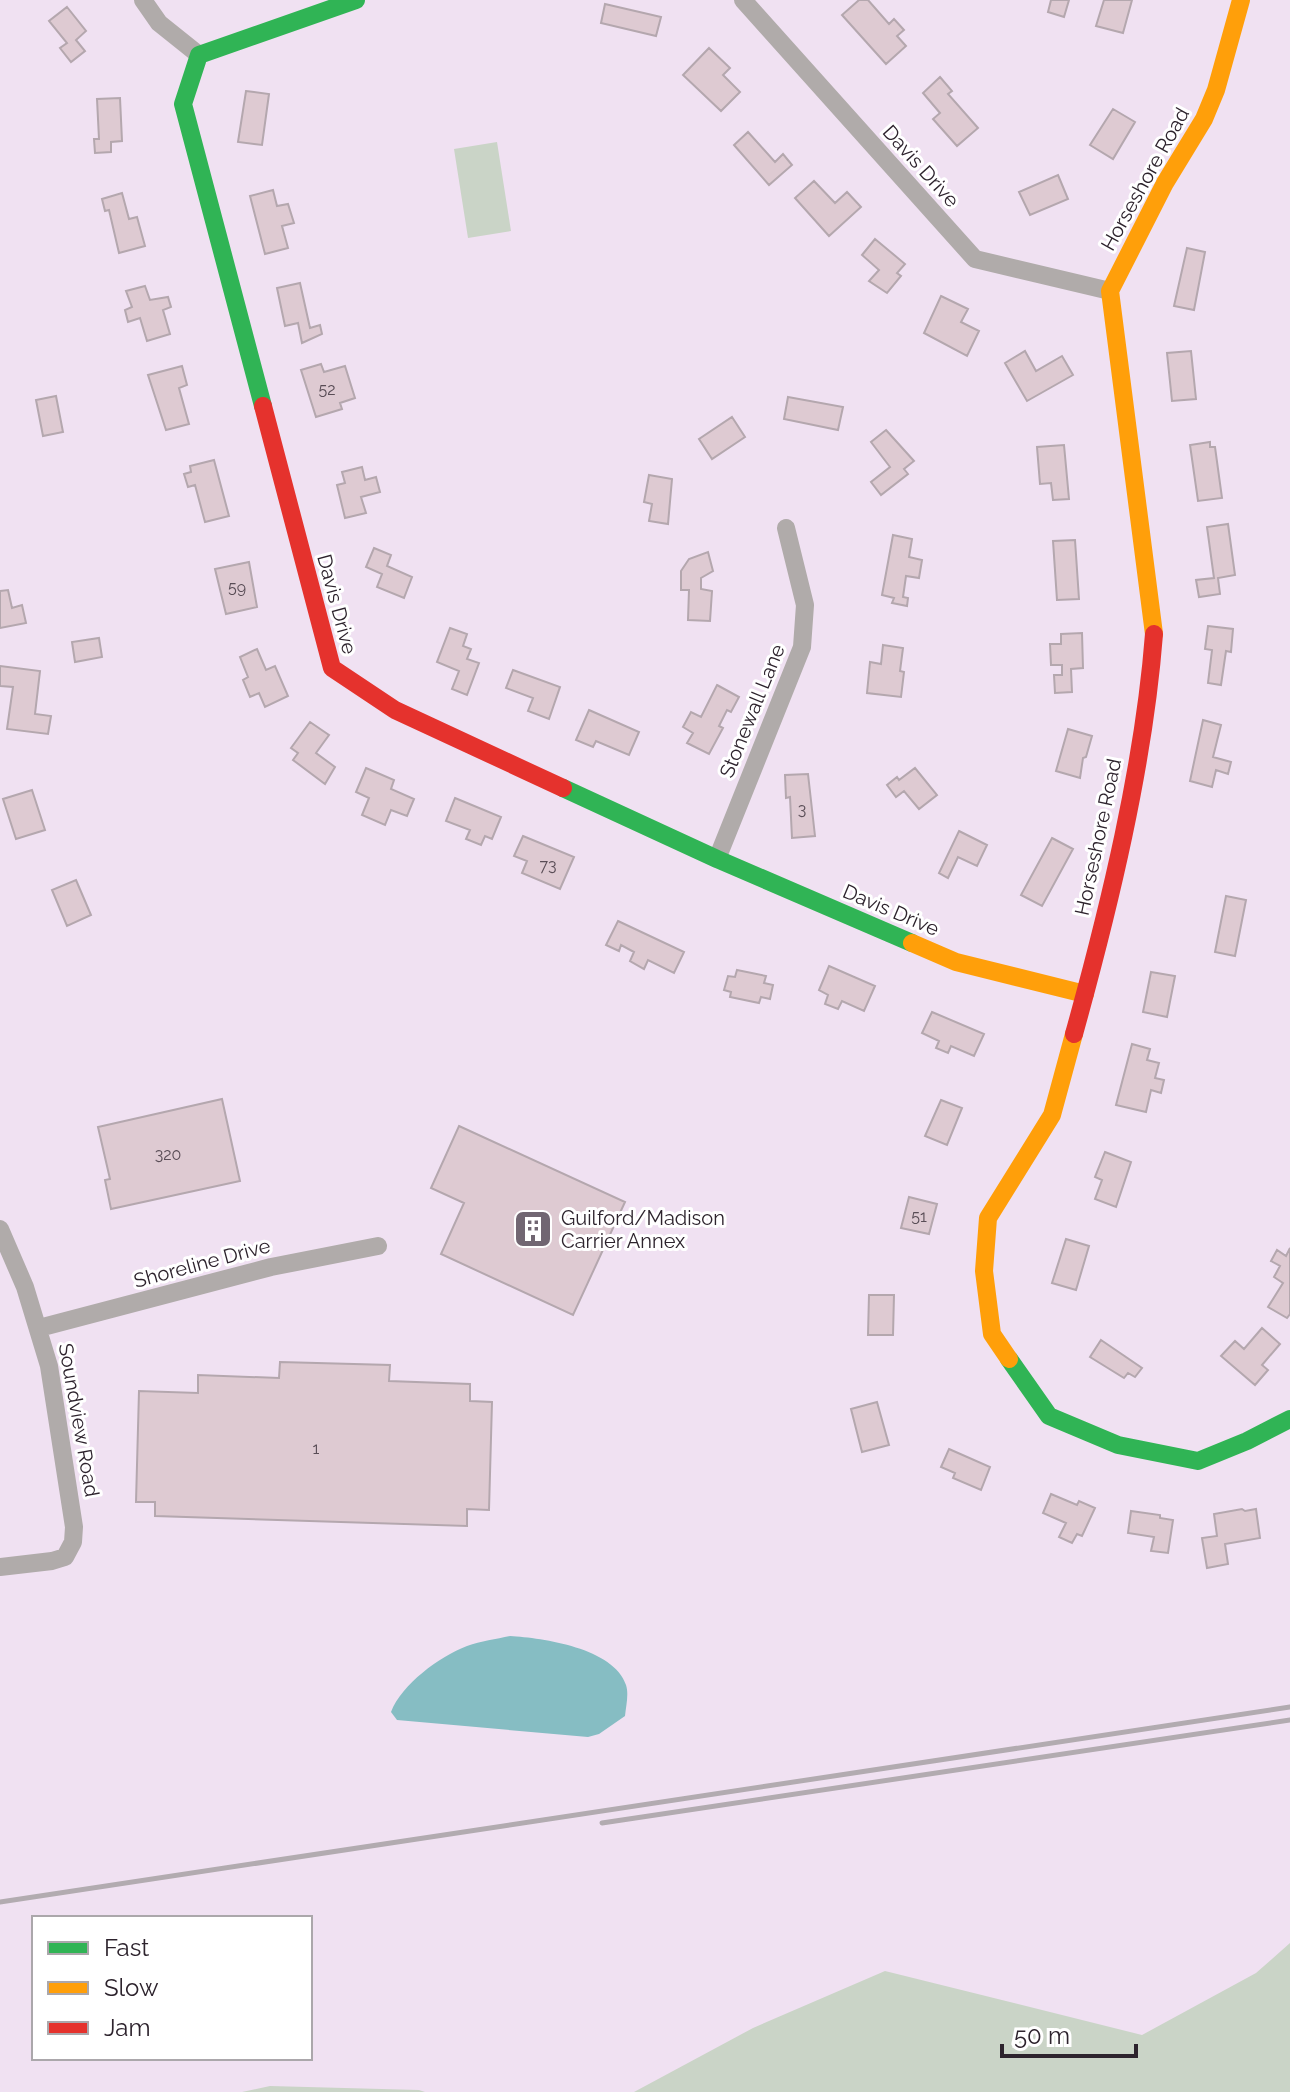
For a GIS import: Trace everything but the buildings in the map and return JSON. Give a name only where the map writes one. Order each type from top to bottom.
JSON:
[{"type":"street","points":[[143,0],[159,23],[199,55],[356,0]]},
{"type":"street","name":"Davis Drive","points":[[743,0],[975,259],[1110,291]]},
{"type":"street","name":"Horseshore Road","points":[[1241,0],[1216,90],[1204,119],[1165,183],[1110,291],[1154,635],[1144,722],[1116,862],[1052,1115],[988,1218],[984,1271],[992,1334],[1049,1416],[1118,1445],[1198,1461],[1290,1419]]},
{"type":"street","name":"Davis Drive","points":[[199,55],[183,104],[332,668],[395,710],[717,859],[956,962],[1085,994]]},
{"type":"street","name":"Stonewall Lane","points":[[717,859],[802,647],[805,605],[786,528]]},
{"type":"street","name":"Soundview Road","points":[[0,1229],[39,1328],[49,1366],[69,1481],[73,1542],[70,1552],[60,1559],[0,1567]]},
{"type":"street","name":"Shoreline Drive","points":[[39,1328],[271,1267],[378,1246]]},
{"type":"shaded area","points":[[497,142],[511,231],[468,238],[454,149]]},
{"type":"shaded area","points":[[1290,1943],[1290,2092],[634,2092],[753,2028],[885,1971],[1142,2035],[1256,1973]]},
{"type":"shaded area","points":[[270,2086],[419,2090],[425,2092],[242,2092]]},
{"type":"water","points":[[510,1636],[576,1647],[607,1662],[619,1672],[626,1685],[625,1716],[599,1734],[588,1737],[397,1720],[391,1712],[412,1682],[445,1657],[472,1644]]},
{"type":"railway","points":[[0,1902],[1290,1707]]},
{"type":"railway","points":[[602,1823],[1290,1720]]},
{"type":"traffic: fast","points":[[263,406],[183,104],[199,55],[356,0]]},
{"type":"traffic: fast","points":[[563,788],[912,943]]},
{"type":"traffic: fast","points":[[1009,1359],[1049,1416],[1118,1445],[1198,1461],[1290,1419]]},
{"type":"traffic: slow","points":[[1154,634],[1110,291],[1165,183],[1204,119],[1216,90],[1241,0]]},
{"type":"traffic: slow","points":[[912,943],[956,962],[1085,994]]},
{"type":"traffic: slow","points":[[1009,1359],[992,1334],[984,1271],[988,1218],[1052,1115],[1074,1034]]},
{"type":"traffic: jam","points":[[263,406],[332,668],[395,710],[563,788]]},
{"type":"traffic: jam","points":[[1074,1034],[1100,937],[1134,785],[1154,634]]},
{"type":"place","name":"Guilford/Madison Carrier Annex","points":[[533,1229]]}]
